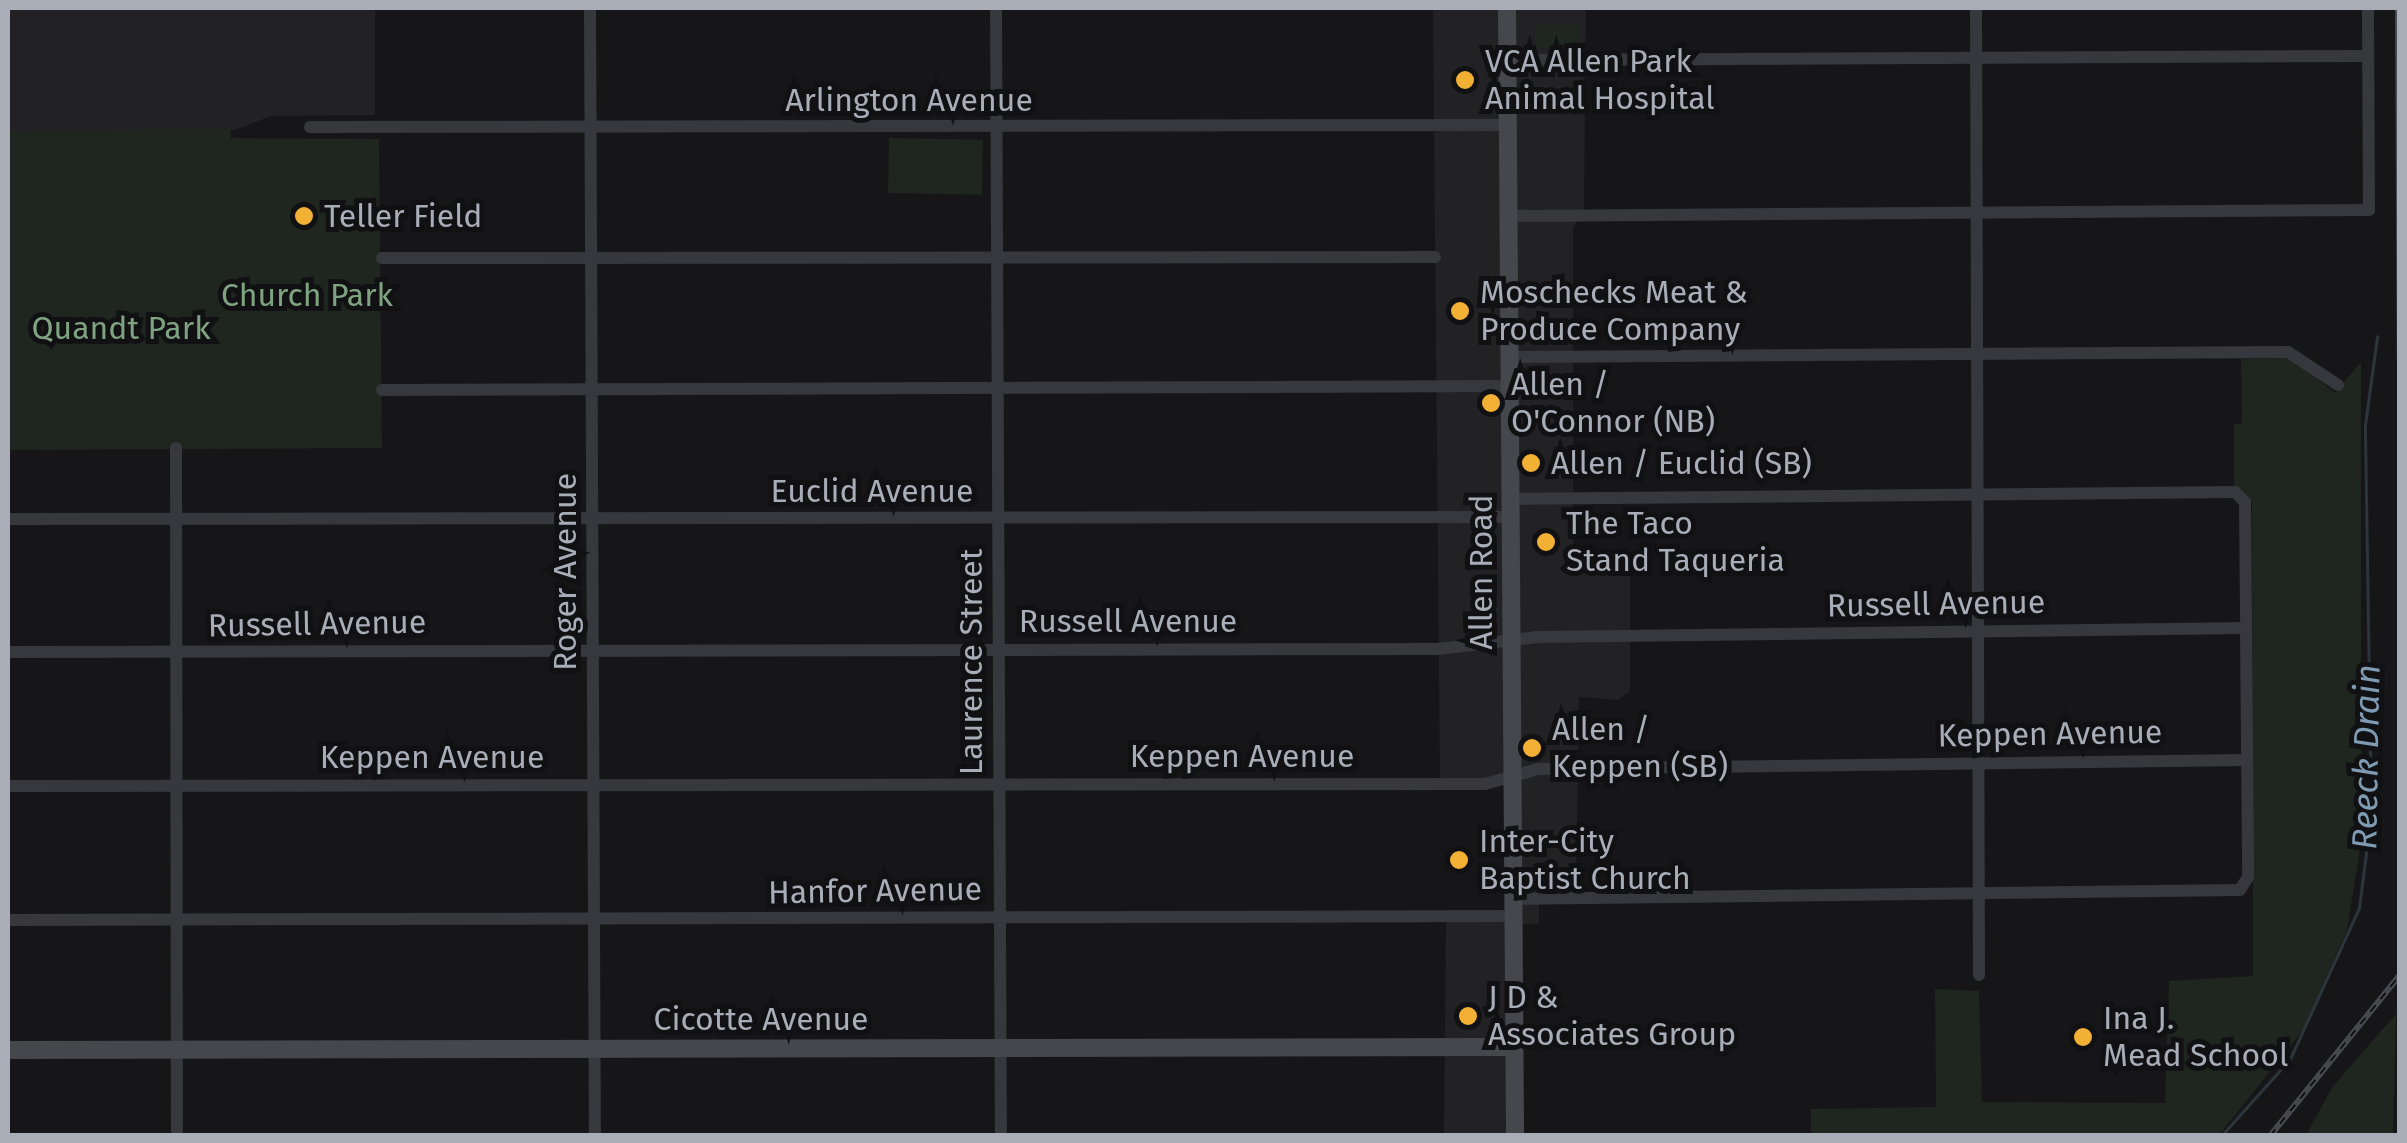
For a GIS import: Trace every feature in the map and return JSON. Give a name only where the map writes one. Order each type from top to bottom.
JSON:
[{"type":"street","name":"Roger Avenue","points":[[590,8],[595,1136]]},
{"type":"street","name":"Laurence Street","points":[[996,8],[1001,1136]]},
{"type":"street","name":"Allen Road","points":[[1507,8],[1514,1136]]},
{"type":"street","points":[[1976,8],[1979,975]]},
{"type":"street","points":[[1508,216],[2370,210],[2368,8]]},
{"type":"street","points":[[1507,60],[2368,56]]},
{"type":"street","name":"Arlington Avenue","points":[[310,127],[1508,125]]},
{"type":"street","points":[[382,258],[1435,257]]},
{"type":"street","points":[[1509,358],[2288,352],[2338,385]]},
{"type":"street","points":[[382,390],[1510,386]]},
{"type":"street","points":[[176,448],[177,1136]]},
{"type":"street","name":"Euclid Avenue","points":[[8,519],[998,518],[1977,496],[2242,495],[2246,628]]},
{"type":"street","points":[[2246,628],[2247,760]]},
{"type":"street","name":"Russell Avenue","points":[[8,652],[1511,643],[2246,628]]},
{"type":"street","name":"Keppen Avenue","points":[[8,786],[1486,784],[1512,776],[1979,762],[2247,760]]},
{"type":"street","name":"Hanfor Avenue","points":[[8,920],[1000,917],[2243,888],[2247,760]]},
{"type":"street","name":"Cicotte Avenue","points":[[8,1050],[1514,1046]]},
{"type":"shaded area","points":[[8,8],[375,8],[375,115],[271,116],[235,130],[8,131]]},
{"type":"shaded area","points":[[1433,8],[1586,8],[1584,208],[1573,229],[1573,572],[1630,570],[1630,691],[1618,700],[1579,697],[1576,898],[1539,898],[1539,924],[1514,924],[1515,1135],[1444,1135],[1446,916],[1513,916],[1512,777],[1440,784]]},
{"type":"green space","points":[[1535,25],[1580,25],[1580,48],[1535,48]]},
{"type":"green space","name":"Quandt Park","points":[[230,129],[231,138],[379,139],[382,448],[8,450],[8,131]]},
{"type":"green space","points":[[889,138],[983,140],[982,195],[888,193]]},
{"type":"green space","points":[[2291,358],[2335,393],[2361,362],[2361,843],[2347,930],[2304,1029],[2219,1135],[1811,1135],[1811,1109],[1936,1107],[1935,989],[1979,991],[1982,1102],[2165,1103],[2169,981],[2253,976],[2252,503],[2234,486],[2234,424],[2242,423],[2241,359]]},
{"type":"green space","points":[[2396,1014],[2393,1135],[2306,1135],[2333,1086]]},
{"type":"waterway","name":"Reeck Drain","points":[[2221,1136],[2290,1059],[2359,908],[2371,814],[2365,425],[2377,337]]},
{"type":"railway","points":[[2398,8],[2400,360]]},
{"type":"railway","points":[[2270,1136],[2400,975]]},
{"type":"place","name":"VCA Allen Park Animal Hospital","points":[[1465,80]]},
{"type":"place","name":"Teller Field","points":[[304,216]]},
{"type":"place","name":"Moschecks Meat & Produce Company","points":[[1460,311]]},
{"type":"place","name":"Allen / O'Connor (NB)","points":[[1491,403]]},
{"type":"place","name":"Allen / Euclid (SB)","points":[[1531,463]]},
{"type":"place","name":"The Taco Stand Taqueria","points":[[1546,542]]},
{"type":"place","name":"Allen / Keppen (SB)","points":[[1532,748]]},
{"type":"place","name":"Inter-City Baptist Church","points":[[1459,860]]},
{"type":"place","name":"J D & Associates Group","points":[[1468,1016]]},
{"type":"place","name":"Ina J. Mead School","points":[[2083,1037]]},
{"type":"park label","name":"Church Park","points":[[307,295]]}]
